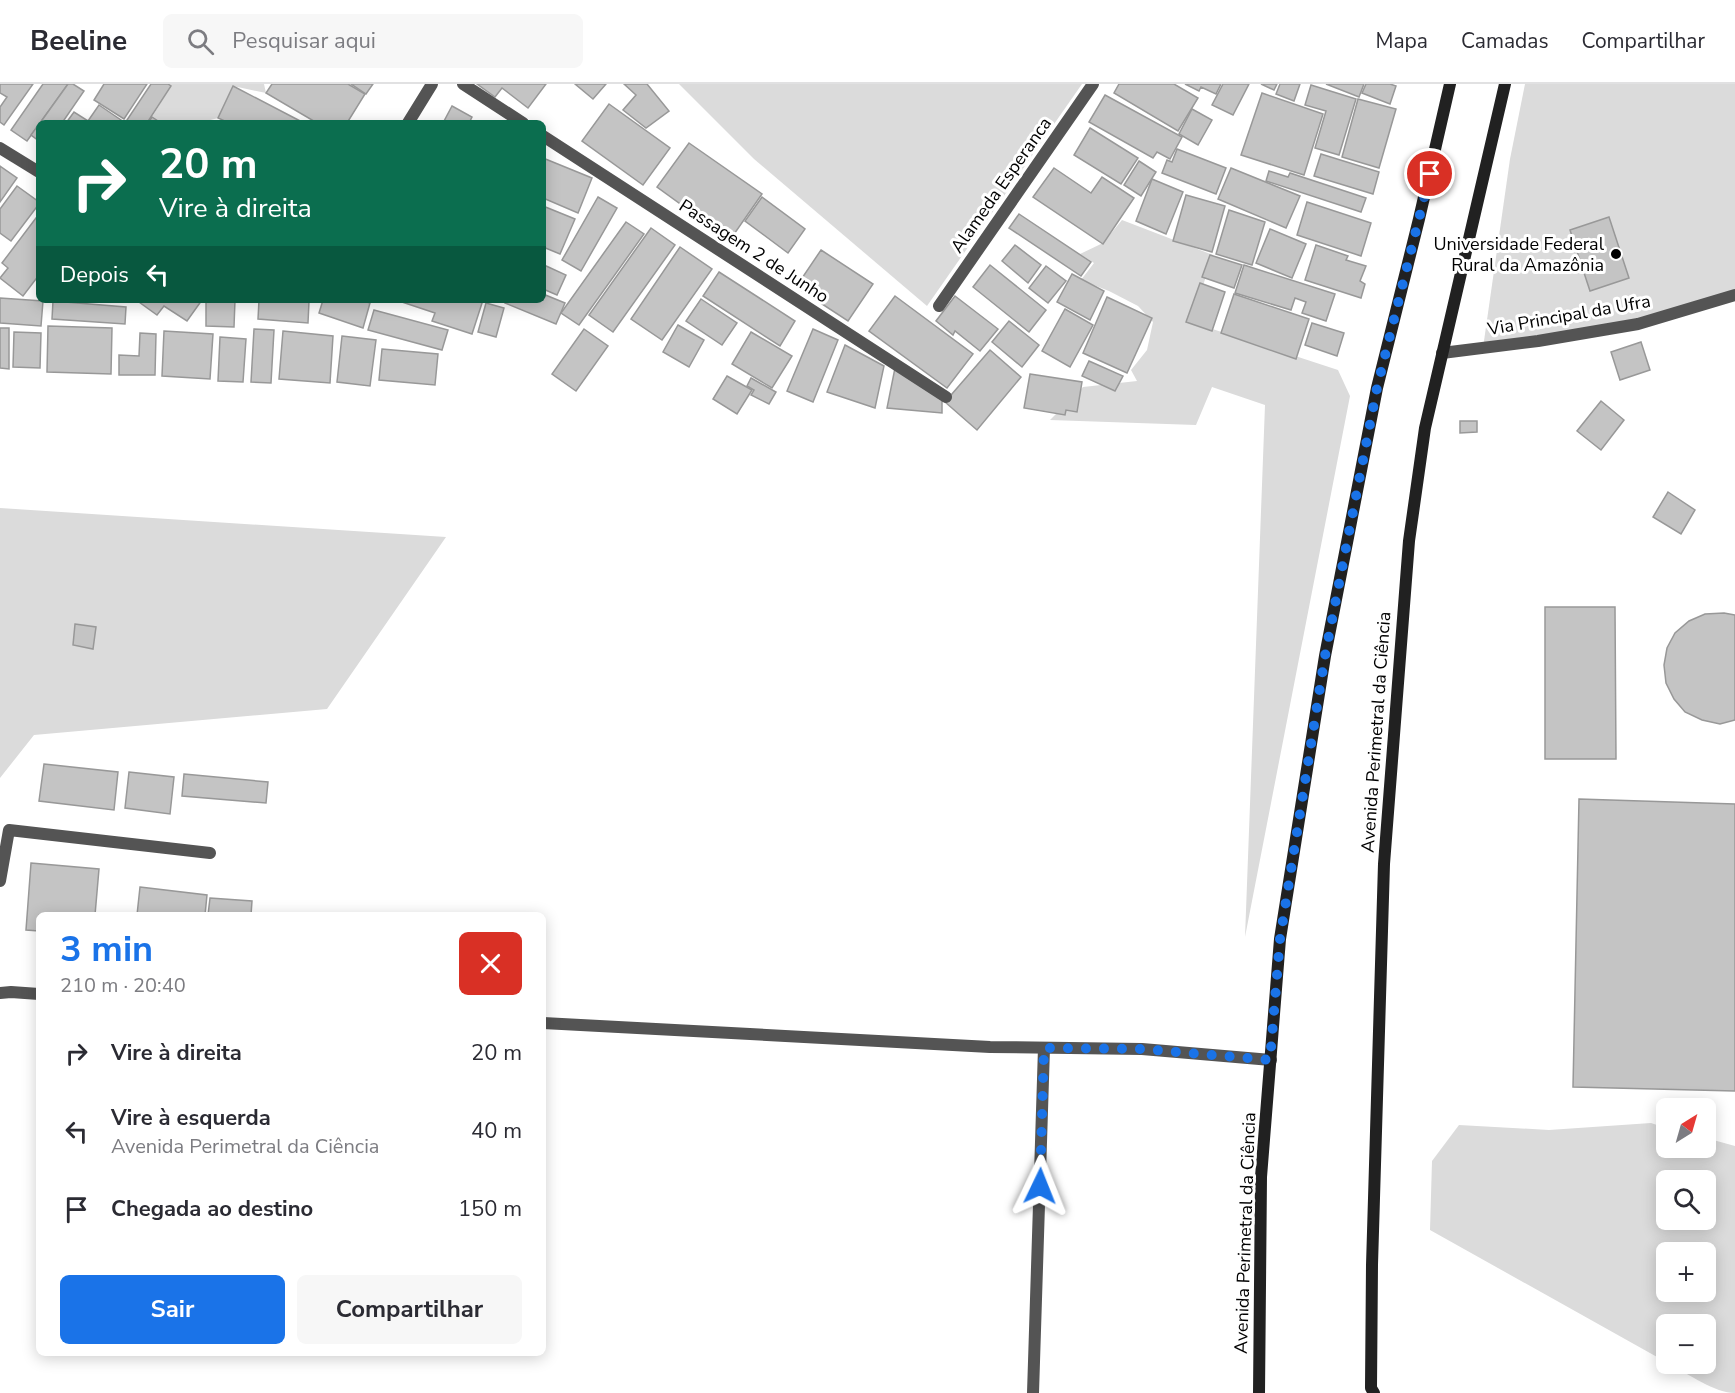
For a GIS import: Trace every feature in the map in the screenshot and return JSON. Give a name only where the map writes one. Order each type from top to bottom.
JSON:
[{"type":"main road","name":"Avenida Perimetral da Ciência","points":[[1259,1393],[1261,1177],[1280,939],[1325,656],[1377,388],[1450,84]]},
{"type":"main road","name":"Avenida Perimetral da Ciência","points":[[1374,1393],[1371,1388],[1372,1265],[1384,864],[1409,541],[1425,428],[1505,84]]},
{"type":"street","points":[[410,120],[432,84]]},
{"type":"street","points":[[463,84],[518,120]]},
{"type":"street","name":"Alameda Esperanca","points":[[939,306],[1093,84]]},
{"type":"street","name":"Passagem 2 de Junho","points":[[546,138],[946,397]]},
{"type":"street","points":[[0,148],[36,170]]},
{"type":"street","name":"Via Principal da Ufra","points":[[1442,353],[1538,341],[1638,324],[1735,295]]},
{"type":"street","points":[[0,881],[9,830],[210,853]]},
{"type":"street","points":[[0,993],[36,994]]},
{"type":"street","points":[[546,1023],[990,1047],[1142,1049],[1270,1060]]},
{"type":"street","points":[[1033,1393],[1044,1048]]},
{"type":"shaded area","points":[[167,84],[264,84],[266,93],[233,86],[218,118],[156,120],[152,117],[171,86]]},
{"type":"shaded area","points":[[679,84],[1082,84],[927,306],[754,159]]},
{"type":"shaded area","name":"Universidade Federal Rural da Amazônia","points":[[1525,84],[1735,84],[1735,295],[1638,324],[1483,348],[1510,159]]},
{"type":"shaded area","points":[[1122,220],[1213,255],[1191,322],[1338,370],[1350,396],[1245,937],[1265,405],[1212,387],[1196,425],[1050,420],[1083,387],[1137,381],[1131,370],[1147,350],[1153,322],[1138,306],[1081,280],[1094,263],[1080,254],[1103,243]]},
{"type":"shaded area","points":[[0,508],[446,537],[327,709],[34,735],[0,778]]},
{"type":"shaded area","points":[[1651,1123],[1656,1125],[1656,1158],[1716,1158],[1716,1141],[1735,1146],[1735,1393],[1719,1390],[1686,1374],[1716,1374],[1716,1314],[1656,1314],[1656,1356],[1430,1230],[1432,1161],[1459,1125],[1549,1130]]},
{"type":"building","points":[[0,84],[33,84],[4,125],[0,122],[0,107],[7,97],[0,93]]},
{"type":"building","points":[[43,84],[68,84],[42,120],[36,120],[36,128],[27,141],[11,130]]},
{"type":"building","points":[[68,84],[73,84],[84,91],[64,120],[42,120]]},
{"type":"building","points":[[104,84],[147,84],[124,119],[94,100]]},
{"type":"building","points":[[151,84],[171,86],[149,120],[127,120]]},
{"type":"building","points":[[272,84],[348,84],[365,94],[349,120],[312,120],[266,93]]},
{"type":"building","points":[[351,84],[373,84],[366,94]]},
{"type":"building","points":[[477,84],[546,84],[528,108],[502,88],[495,97]]},
{"type":"building","points":[[575,84],[606,84],[593,99]]},
{"type":"building","points":[[624,84],[647,84],[669,111],[646,128],[623,110],[636,95]]},
{"type":"building","points":[[1119,84],[1174,84],[1198,98],[1178,131],[1114,93]]},
{"type":"building","points":[[1185,84],[1221,84],[1216,94],[1201,87],[1199,91]]},
{"type":"building","points":[[1223,84],[1249,84],[1233,115],[1212,105]]},
{"type":"building","points":[[1261,84],[1277,84],[1274,90]]},
{"type":"building","points":[[1280,84],[1300,84],[1294,101],[1276,94]]},
{"type":"building","points":[[1326,84],[1364,84],[1359,97]]},
{"type":"building","points":[[1366,84],[1396,86],[1390,104],[1362,93]]},
{"type":"building","points":[[1311,85],[1356,99],[1339,155],[1315,148],[1326,111],[1305,105]]},
{"type":"building","points":[[233,86],[298,120],[222,120],[218,118]]},
{"type":"building","points":[[1262,93],[1323,114],[1304,175],[1241,155]]},
{"type":"building","points":[[1105,95],[1182,137],[1170,159],[1157,152],[1153,158],[1089,122]]},
{"type":"building","points":[[1358,99],[1396,109],[1379,168],[1342,157]]},
{"type":"building","points":[[609,104],[670,148],[643,185],[582,141]]},
{"type":"building","points":[[99,105],[121,120],[89,120]]},
{"type":"building","points":[[452,106],[472,117],[470,120],[445,120]]},
{"type":"building","points":[[1192,109],[1212,120],[1198,145],[1179,134]]},
{"type":"building","points":[[74,112],[86,120],[68,120]]},
{"type":"building","points":[[36,128],[36,139],[31,135]]},
{"type":"building","points":[[1090,128],[1138,158],[1121,184],[1074,155]]},
{"type":"building","points":[[689,143],[762,194],[730,240],[657,187]]},
{"type":"building","points":[[1177,149],[1226,168],[1216,194],[1162,173],[1167,160],[1172,162]]},
{"type":"building","points":[[1321,154],[1379,172],[1373,194],[1314,176]]},
{"type":"building","points":[[546,159],[592,178],[578,213],[546,199]]},
{"type":"building","points":[[1139,161],[1156,172],[1141,196],[1124,185]]},
{"type":"building","points":[[0,166],[17,178],[0,202]]},
{"type":"building","points":[[1054,168],[1091,193],[1102,177],[1134,198],[1103,244],[1033,197]]},
{"type":"building","points":[[1231,168],[1300,196],[1286,228],[1218,199]]},
{"type":"building","points":[[1269,171],[1288,177],[1290,173],[1366,198],[1361,212],[1266,181]]},
{"type":"building","points":[[1152,179],[1183,192],[1166,234],[1136,221]]},
{"type":"building","points":[[17,186],[36,200],[36,208],[11,241],[0,233],[0,209]]},
{"type":"building","points":[[1186,195],[1225,206],[1212,252],[1173,241]]},
{"type":"building","points":[[598,197],[617,208],[581,271],[562,260]]},
{"type":"building","points":[[762,197],[805,229],[788,253],[745,221]]},
{"type":"building","points":[[1307,202],[1371,223],[1361,256],[1297,235]]},
{"type":"building","points":[[546,207],[575,219],[560,254],[546,248]]},
{"type":"building","points":[[1229,210],[1265,222],[1252,265],[1216,254]]},
{"type":"building","points":[[1019,214],[1091,262],[1081,276],[1009,228]]},
{"type":"building","points":[[1609,217],[1629,278],[1590,291],[1570,230]]},
{"type":"building","points":[[36,218],[36,279],[23,296],[0,278],[8,268],[2,263]]},
{"type":"building","points":[[626,222],[644,234],[579,325],[561,313]]},
{"type":"building","points":[[651,228],[675,245],[613,332],[589,315]]},
{"type":"building","points":[[1270,229],[1306,244],[1292,278],[1256,263]]},
{"type":"building","points":[[1015,245],[1041,265],[1028,283],[1002,261]]},
{"type":"building","points":[[1316,245],[1348,256],[1346,260],[1366,266],[1360,281],[1365,284],[1361,298],[1305,280]]},
{"type":"building","points":[[680,247],[712,269],[662,340],[631,319]]},
{"type":"building","points":[[821,250],[873,284],[848,321],[796,287]]},
{"type":"building","points":[[1210,255],[1242,265],[1234,288],[1202,277]]},
{"type":"building","points":[[990,265],[1046,310],[1029,332],[973,287]]},
{"type":"building","points":[[1244,265],[1335,294],[1326,321],[1302,313],[1306,302],[1295,298],[1291,310],[1235,293]]},
{"type":"building","points":[[546,266],[566,275],[557,295],[546,290]]},
{"type":"building","points":[[1046,266],[1066,281],[1048,303],[1029,288]]},
{"type":"building","points":[[719,272],[795,321],[780,346],[703,296]]},
{"type":"building","points":[[1072,274],[1104,291],[1090,320],[1057,302]]},
{"type":"building","points":[[1200,283],[1225,292],[1212,331],[1186,322]]},
{"type":"building","points":[[1234,294],[1309,319],[1296,359],[1221,333]]},
{"type":"building","points":[[546,295],[565,303],[556,324],[505,303],[546,303]]},
{"type":"building","points":[[895,296],[973,354],[947,388],[869,331]]},
{"type":"building","points":[[955,296],[998,329],[980,351],[955,331],[953,335],[936,321]]},
{"type":"building","points":[[1107,297],[1152,318],[1127,373],[1083,353]]},
{"type":"building","points":[[0,298],[43,303],[41,326],[0,323]]},
{"type":"building","points":[[701,299],[737,323],[722,345],[686,321]]},
{"type":"building","points":[[53,303],[126,307],[125,324],[52,319]]},
{"type":"building","points":[[140,303],[200,303],[187,321],[164,306],[157,315]]},
{"type":"building","points":[[206,303],[235,303],[234,327],[206,326]]},
{"type":"building","points":[[259,303],[309,303],[308,323],[258,319]]},
{"type":"building","points":[[322,303],[370,303],[363,328],[319,313]]},
{"type":"building","points":[[405,303],[482,303],[472,334],[432,321],[435,313]]},
{"type":"building","points":[[486,303],[504,308],[496,337],[478,332]]},
{"type":"building","points":[[1065,309],[1093,325],[1070,367],[1042,351]]},
{"type":"building","points":[[374,310],[448,330],[442,350],[368,330]]},
{"type":"building","points":[[1009,321],[1039,345],[1022,367],[992,342]]},
{"type":"building","points":[[1312,323],[1344,333],[1337,356],[1305,345]]},
{"type":"building","points":[[678,325],[704,340],[689,367],[663,352]]},
{"type":"building","points":[[48,326],[112,328],[111,374],[47,372]]},
{"type":"building","points":[[0,328],[9,328],[9,369],[0,368]]},
{"type":"building","points":[[254,329],[274,330],[271,383],[251,382]]},
{"type":"building","points":[[584,329],[608,346],[576,391],[552,374]]},
{"type":"building","points":[[813,329],[838,340],[813,402],[787,391]]},
{"type":"building","points":[[164,331],[213,334],[210,379],[162,376]]},
{"type":"building","points":[[283,331],[333,336],[330,383],[279,379]]},
{"type":"building","points":[[14,332],[41,333],[40,368],[13,367]]},
{"type":"building","points":[[751,332],[792,356],[772,388],[732,364]]},
{"type":"building","points":[[140,333],[156,334],[155,375],[119,375],[119,355],[139,356]]},
{"type":"building","points":[[342,336],[376,340],[370,386],[337,382]]},
{"type":"building","points":[[220,337],[246,339],[243,382],[218,381]]},
{"type":"building","points":[[1641,342],[1650,370],[1620,380],[1611,352]]},
{"type":"building","points":[[845,345],[884,366],[875,408],[827,392]]},
{"type":"building","points":[[382,349],[438,354],[435,385],[379,380]]},
{"type":"building","points":[[990,350],[1021,377],[977,430],[945,402]]},
{"type":"building","points":[[1089,361],[1123,376],[1115,391],[1082,376]]},
{"type":"building","points":[[895,368],[942,397],[942,413],[887,408]]},
{"type":"building","points":[[1030,374],[1082,382],[1077,412],[1066,410],[1065,415],[1024,408]]},
{"type":"building","points":[[727,376],[752,390],[737,414],[713,399]]},
{"type":"building","points":[[751,378],[776,392],[769,404],[751,395],[754,390],[747,386]]},
{"type":"building","points":[[1601,401],[1624,420],[1601,450],[1577,431]]},
{"type":"building","points":[[1460,421],[1477,421],[1477,432],[1460,433]]},
{"type":"building","points":[[1668,492],[1695,510],[1681,534],[1653,517]]},
{"type":"building","points":[[1545,607],[1615,607],[1616,759],[1545,759]]},
{"type":"building","points":[[1705,614],[1735,615],[1735,720],[1720,724],[1702,720],[1685,712],[1674,699],[1666,683],[1664,665],[1667,648],[1675,633],[1689,621]]},
{"type":"building","points":[[75,624],[96,627],[93,649],[73,645]]},
{"type":"building","points":[[44,764],[118,772],[114,810],[39,801]]},
{"type":"building","points":[[129,772],[174,777],[170,814],[125,808]]},
{"type":"building","points":[[184,774],[268,782],[266,803],[182,796]]},
{"type":"building","points":[[1579,799],[1735,804],[1735,1091],[1573,1087]]},
{"type":"building","points":[[31,863],[99,869],[95,912],[36,912],[36,931],[26,930]]},
{"type":"building","points":[[140,887],[207,895],[205,912],[137,912]]},
{"type":"building","points":[[210,898],[252,901],[251,912],[208,912]]},
{"type":"place","name":"Universidade Federal Rural da Amazônia","points":[[1616,254]]},
{"type":"route","points":[[1040,1186],[1044,1048],[1142,1049],[1270,1060],[1280,939],[1325,656],[1377,388],[1430,174]]}]
